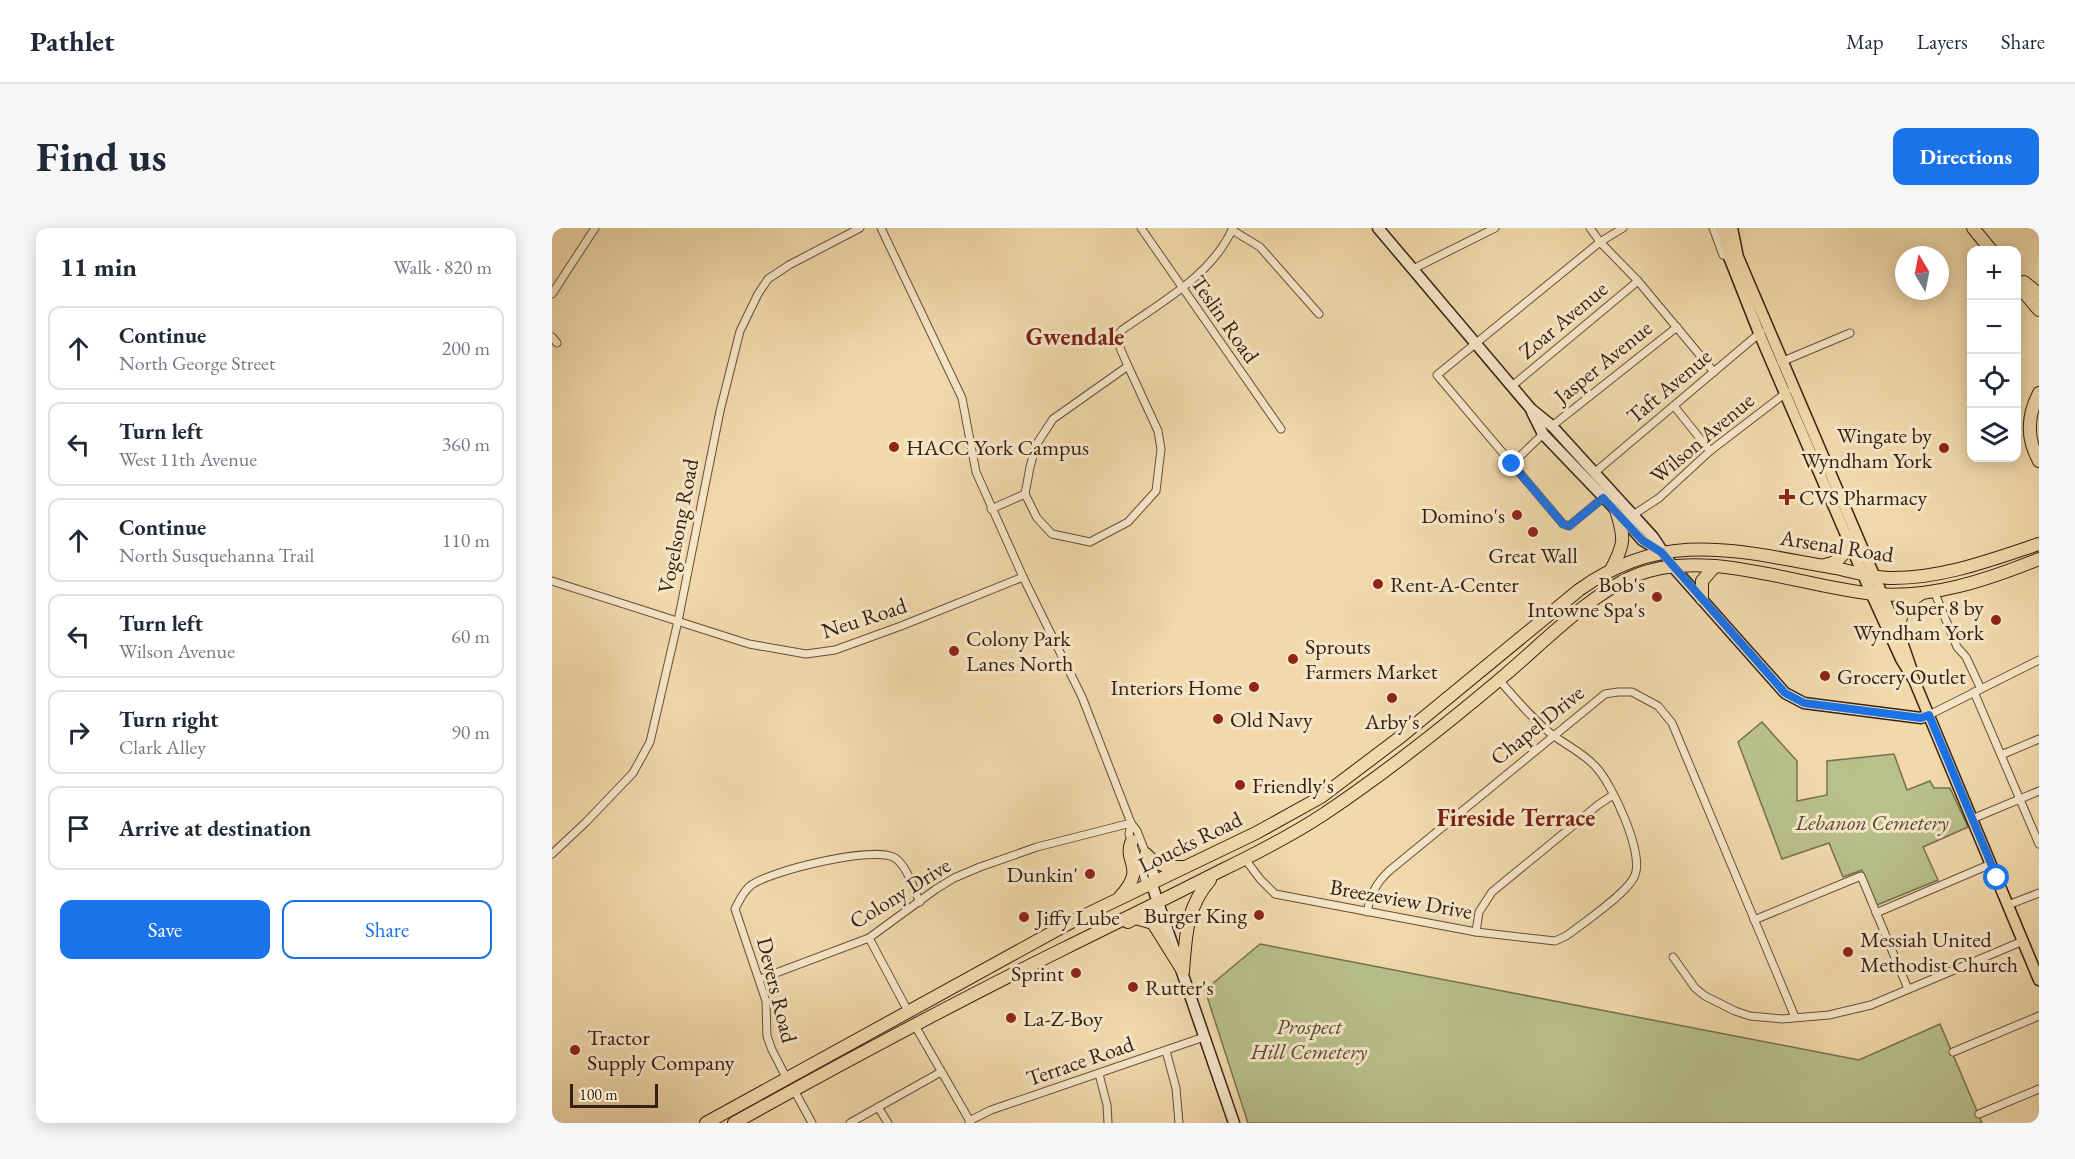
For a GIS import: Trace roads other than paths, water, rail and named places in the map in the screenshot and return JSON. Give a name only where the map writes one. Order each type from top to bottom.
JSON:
[{"type":"highway","points":[[1973,228],[1988,246]]},
{"type":"highway","points":[[1981,228],[1996,246]]},
{"type":"highway","points":[[2021,280],[2039,294]]},
{"type":"highway","points":[[2021,281],[2039,298]]},
{"type":"highway","points":[[2021,282],[2039,310]]},
{"type":"highway","points":[[2039,393],[2033,404],[2029,436],[2039,461]]},
{"type":"highway","points":[[1611,570],[1622,549],[1623,533],[1616,510]]},
{"type":"highway","points":[[1822,566],[1833,564],[1843,556],[1847,536]]},
{"type":"highway","name":"Arsenal Road","points":[[1661,552],[1681,549],[1720,549],[1869,575],[1909,577],[1959,569],[2039,544]]},
{"type":"highway","name":"Loucks Road","points":[[911,1019],[1032,943],[1276,822],[1329,791],[1399,738],[1579,590],[1611,570],[1661,552]]},
{"type":"highway","name":"Arsenal Road","points":[[1673,567],[1715,566],[1876,594],[1929,591],[1993,577],[2039,559]]},
{"type":"highway","points":[[1702,599],[1702,581],[1715,566]]},
{"type":"highway","name":"Loucks Road","points":[[706,1123],[791,1084],[911,1019],[1159,903],[1322,816],[1443,728],[1602,592],[1637,574],[1673,567]]},
{"type":"highway","points":[[1900,636],[1898,622],[1907,603],[1929,591]]},
{"type":"highway","points":[[1117,901],[1131,884],[1135,871],[1129,848],[1132,841]]},
{"type":"highway","points":[[1146,854],[1152,862],[1161,865],[1188,867]]},
{"type":"highway","points":[[1183,971],[1185,943],[1192,908],[1198,894],[1215,874]]},
{"type":"highway","points":[[1102,930],[1117,927],[1135,918],[1153,923],[1183,971]]},
{"type":"highway","name":"Loucks Road","points":[[734,1123],[791,1084]]},
{"type":"main road","points":[[1378,228],[1531,409],[1552,426],[1653,537],[1673,567],[1785,693],[1804,703],[1921,718],[1929,715]]},
{"type":"main road","points":[[1722,228],[1729,257],[1764,330],[1869,575],[1901,659],[1914,680]]},
{"type":"main road","points":[[1732,228],[1738,257],[1764,330]]},
{"type":"main road","points":[[1790,391],[1847,536],[1869,575]]},
{"type":"main road","points":[[1531,409],[1543,434],[1642,540],[1661,552]]},
{"type":"main road","points":[[1876,594],[1900,636],[1914,680],[2039,980]]},
{"type":"main road","points":[[1146,854],[1154,876],[1152,885],[1234,1123]]},
{"type":"street","points":[[552,294],[596,228]]},
{"type":"street","name":"Vogelsong Road","points":[[552,854],[633,773],[650,742],[678,621],[719,412],[740,331],[749,311],[768,279],[789,265],[860,228]]},
{"type":"street","points":[[881,228],[962,398],[976,472],[1023,577],[1082,697],[1131,823],[1137,831],[1146,854]]},
{"type":"street","name":"Teslin Road","points":[[1141,228],[1281,429]]},
{"type":"street","points":[[1413,269],[1495,228]]},
{"type":"street","points":[[1590,228],[1714,372]]},
{"type":"street","points":[[1603,498],[1569,526],[1563,524],[1437,375],[1600,242],[1623,228]]},
{"type":"street","points":[[1713,228],[1723,255],[1729,257]]},
{"type":"street","points":[[1128,366],[1053,419],[1036,445],[1025,494],[1037,518],[1052,534],[1090,542],[1128,522],[1156,491],[1161,449],[1158,431],[1128,366],[1118,335],[1199,274],[1218,253],[1232,229],[1260,247],[1319,314]]},
{"type":"street","name":"Zoar Avenue","points":[[1512,386],[1638,281]]},
{"type":"street","name":"Jasper Avenue","points":[[1552,426],[1677,327]]},
{"type":"street","name":"Taft Avenue","points":[[1594,473],[1764,330]]},
{"type":"street","points":[[1778,363],[1850,333]]},
{"type":"street","name":"Wilson Avenue","points":[[1633,515],[1659,498],[1710,452],[1790,391]]},
{"type":"street","points":[[1674,406],[1710,452]]},
{"type":"street","name":"Jasper Avenue","points":[[1512,464],[1543,434]]},
{"type":"street","points":[[991,509],[1025,494]]},
{"type":"street","name":"Neu Road","points":[[552,581],[749,644],[806,654],[835,650],[902,626],[1023,577]]},
{"type":"street","points":[[1929,591],[1957,647],[1966,657],[2001,755],[2039,844]]},
{"type":"street","points":[[1929,715],[2039,660]]},
{"type":"street","points":[[1476,932],[1479,912],[1492,892],[1598,804],[1613,795],[1596,767],[1579,752],[1553,735],[1499,680]]},
{"type":"street","name":"Chapel Drive","points":[[1367,912],[1371,894],[1378,881],[1389,870],[1605,694],[1632,692],[1658,706],[1672,723],[1795,1017]]},
{"type":"street","points":[[2001,755],[2039,739]]},
{"type":"street","points":[[1972,819],[2039,791]]},
{"type":"street","name":"Breezeview Drive","points":[[1245,859],[1275,894],[1476,932],[1555,940],[1566,936],[1626,888],[1635,877],[1638,865],[1636,849],[1613,795]]},
{"type":"street","points":[[1131,823],[1129,834],[1145,880],[1152,885]]},
{"type":"street","name":"Colony Drive","points":[[760,979],[868,938],[954,878],[1006,856],[1131,823]]},
{"type":"street","name":"Devers Road","points":[[812,1123],[772,1050],[767,1036],[766,1001],[735,909],[740,898],[749,886],[762,879],[811,864],[874,854],[887,855],[897,860],[903,867],[920,902]]},
{"type":"street","points":[[1876,913],[1991,864]]},
{"type":"street","points":[[1754,920],[1861,876],[1908,989]]},
{"type":"street","points":[[2008,905],[2039,893]]},
{"type":"street","points":[[868,938],[970,1122]]},
{"type":"street","points":[[1673,957],[1695,988],[1705,996],[1735,1011],[1782,1020],[1829,1015],[1861,1008],[2023,941]]},
{"type":"street","points":[[1953,1052],[2039,1016]]},
{"type":"street","name":"Terrace Road","points":[[970,1122],[991,1110],[1204,1037]]},
{"type":"street","points":[[1167,1051],[1176,1088],[1179,1123]]},
{"type":"street","points":[[850,1123],[941,1072]]},
{"type":"street","points":[[1099,1074],[1107,1106],[1108,1123]]},
{"type":"street","points":[[1979,1114],[2039,1089]]},
{"type":"street","points":[[878,1107],[888,1123]]},
{"type":"place","name":"HACC York Campus","points":[[894,447]]},
{"type":"place","name":"Wingate by Wyndham York","points":[[1944,448]]},
{"type":"place","name":"CVS Pharmacy","points":[[1787,497]]},
{"type":"place","name":"Domino's","points":[[1517,515]]},
{"type":"place","name":"Great Wall","points":[[1533,532]]},
{"type":"place","name":"Rent-A-Center","points":[[1378,584]]},
{"type":"place","name":"Bob's Intowne Spa's","points":[[1657,597]]},
{"type":"place","name":"Super 8 by Wyndham York","points":[[1996,620]]},
{"type":"place","name":"Colony Park Lanes North","points":[[954,651]]},
{"type":"place","name":"Sprouts Farmers Market","points":[[1293,659]]},
{"type":"place","name":"Grocery Outlet","points":[[1825,676]]},
{"type":"place","name":"Interiors Home","points":[[1254,687]]},
{"type":"place","name":"Arby's","points":[[1392,698]]},
{"type":"place","name":"Old Navy","points":[[1218,719]]},
{"type":"place","name":"Friendly's","points":[[1240,785]]},
{"type":"place","name":"Dunkin'","points":[[1090,874]]},
{"type":"place","name":"Burger King","points":[[1259,915]]},
{"type":"place","name":"Jiffy Lube","points":[[1024,917]]},
{"type":"place","name":"Messiah United Methodist Church","points":[[1848,952]]},
{"type":"place","name":"Sprint","points":[[1076,973]]},
{"type":"place","name":"Rutter's","points":[[1133,987]]},
{"type":"place","name":"La-Z-Boy","points":[[1011,1018]]},
{"type":"place","name":"Tractor Supply Company","points":[[575,1050]]},
{"type":"district","name":"Gwendale","points":[[1075,336]]},
{"type":"district","name":"Fireside Terrace","points":[[1516,817]]},
{"type":"park label","name":"Lebanon Cemetery","points":[[1872,822]]},
{"type":"park label","name":"Prospect Hill Cemetery","points":[[1309,1038]]}]
